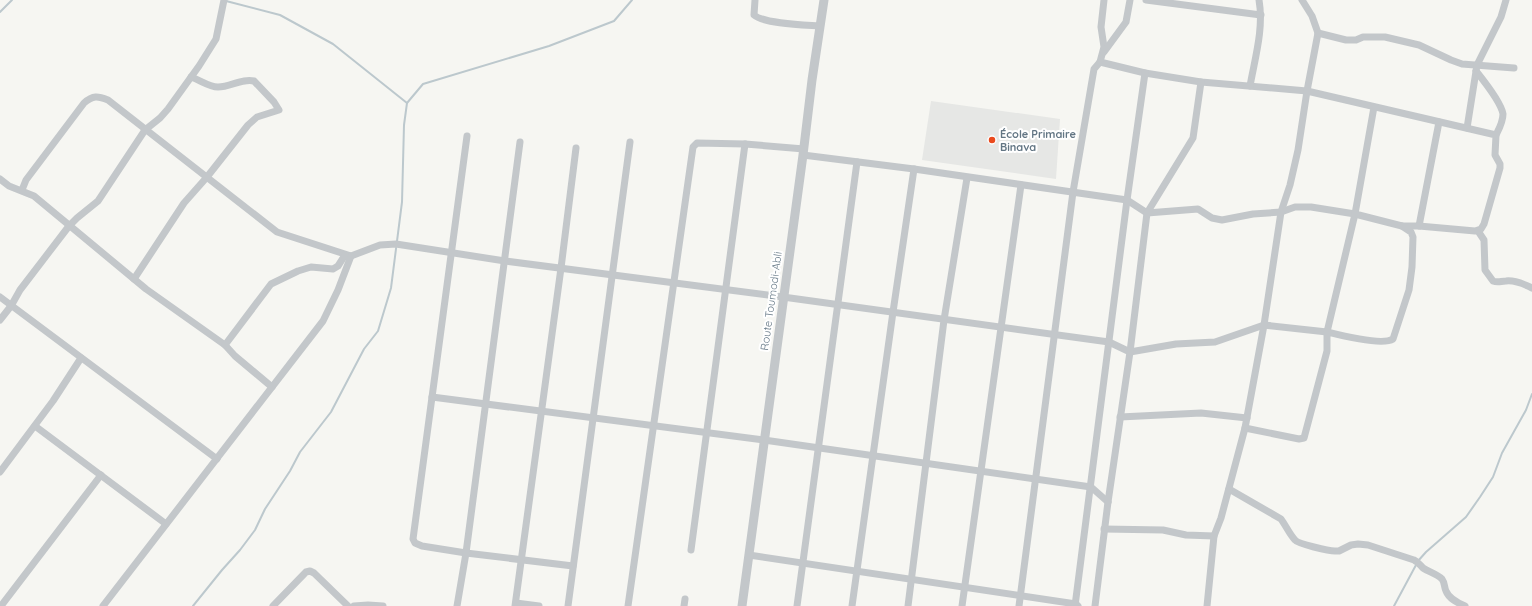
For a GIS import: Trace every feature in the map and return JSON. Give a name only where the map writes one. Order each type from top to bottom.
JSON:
[{"type":"street","points":[[0,320],[11,306],[20,290],[69,226],[98,201],[145,130],[168,110],[216,39],[224,0]]},
{"type":"street","points":[[755,0],[754,15],[757,17],[776,22],[819,26]]},
{"type":"street","name":"Route Toumodi-Abli","points":[[742,606],[804,152],[819,26],[824,0]]},
{"type":"street","points":[[1019,606],[1073,192],[1094,70],[1100,62],[1103,52],[1104,42],[1101,27],[1104,0]]},
{"type":"street","points":[[1103,52],[1126,22],[1130,0]]},
{"type":"street","points":[[1146,0],[1261,15]]},
{"type":"street","points":[[1250,86],[1261,27],[1259,0]]},
{"type":"street","points":[[1207,606],[1214,536],[1221,518],[1245,428],[1264,325],[1281,212],[1290,185],[1298,150],[1318,33],[1312,16],[1302,0]]},
{"type":"street","points":[[1467,128],[1477,68],[1497,27],[1506,0]]},
{"type":"street","points":[[1318,33],[1346,40],[1356,40],[1362,37],[1385,37],[1402,40],[1419,45],[1450,60],[1477,68],[1514,68]]},
{"type":"street","points":[[1100,62],[1145,73],[1201,82],[1307,91],[1496,135]]},
{"type":"street","points":[[628,606],[693,147],[697,143],[745,144],[804,152],[857,162],[1127,200],[1147,213],[1198,209],[1212,218],[1222,220],[1253,214],[1281,212],[1295,207],[1311,207],[1355,214],[1402,226],[1478,231],[1484,224],[1500,168],[1500,164],[1495,155],[1496,135],[1502,121],[1503,114],[1498,102],[1477,68]]},
{"type":"street","points":[[749,555],[1076,605],[1127,200],[1145,73]]},
{"type":"street","points":[[134,279],[184,203],[252,121],[265,115],[278,112],[279,110],[274,102],[254,81],[248,80],[228,86],[217,87],[191,77]]},
{"type":"street","points":[[1095,606],[1104,529],[1130,352],[1147,213],[1193,138],[1201,82]]},
{"type":"street","points":[[22,190],[26,180],[84,103],[92,97],[98,96],[108,100],[277,232],[348,256]]},
{"type":"street","points":[[1245,428],[1299,439],[1304,438],[1327,351],[1327,332],[1355,214],[1374,107]]},
{"type":"street","points":[[1419,226],[1439,122]]},
{"type":"street","points":[[468,136],[413,539],[415,543],[422,546],[573,566]]},
{"type":"street","points":[[457,606],[466,553],[520,142]]},
{"type":"street","points":[[568,606],[630,142]]},
{"type":"street","points":[[691,550],[745,144]]},
{"type":"street","points":[[539,606],[515,604],[576,148]]},
{"type":"street","points":[[797,606],[857,162]]},
{"type":"street","points":[[852,606],[914,169]]},
{"type":"street","points":[[908,606],[944,320],[967,178]]},
{"type":"street","points":[[0,179],[9,186],[34,196],[134,279],[225,345],[235,356],[272,387]]},
{"type":"street","points":[[962,606],[1021,185]]},
{"type":"street","points":[[225,345],[272,284],[298,271],[311,267],[333,269],[348,256],[388,244],[1109,342],[1130,352],[1176,344],[1215,342],[1264,325],[1327,332],[1356,339],[1385,341],[1393,339],[1409,290],[1412,267],[1413,237],[1411,232],[1402,226]]},
{"type":"street","points":[[1478,231],[1484,240],[1485,270],[1493,281],[1497,282],[1507,280],[1532,288]]},
{"type":"street","points":[[103,606],[322,321],[338,290],[348,256]]},
{"type":"street","points":[[0,297],[217,459]]},
{"type":"street","points":[[0,472],[35,426],[82,358]]},
{"type":"street","points":[[432,397],[764,440],[1090,487],[1108,502]]},
{"type":"street","points":[[1120,417],[1201,413],[1247,418]]},
{"type":"street","points":[[35,426],[166,524]]},
{"type":"street","points":[[1,606],[100,475]]},
{"type":"street","points":[[1229,489],[1281,519],[1299,544],[1335,551],[1339,551],[1351,545],[1368,546],[1414,560],[1424,568],[1440,577],[1444,582],[1446,591],[1450,596],[1456,602],[1465,606]]},
{"type":"street","points":[[1104,529],[1163,530],[1186,535],[1214,536]]},
{"type":"street","points":[[273,606],[306,572],[310,571],[314,573],[348,606]]},
{"type":"street","points":[[354,606],[383,606]]},
{"type":"shaded area","name":"École Primaire Binava","points":[[931,101],[1060,119],[1056,179],[922,160]]},
{"type":"waterway","points":[[0,12],[12,0]]},
{"type":"waterway","points":[[193,606],[255,530],[265,509],[290,471],[300,452],[331,412],[364,349],[378,331],[391,288],[402,202],[404,125],[407,103],[423,84],[549,46],[614,21],[632,0]]},
{"type":"waterway","points":[[226,1],[280,15],[333,44],[407,103]]},
{"type":"waterway","points":[[1418,561],[1426,552],[1466,517],[1480,497],[1493,477],[1502,453],[1526,410],[1532,394]]},
{"type":"waterway","points":[[1394,606],[1416,565]]},
{"type":"place","name":"École Primaire Binava","points":[[992,140]]}]
